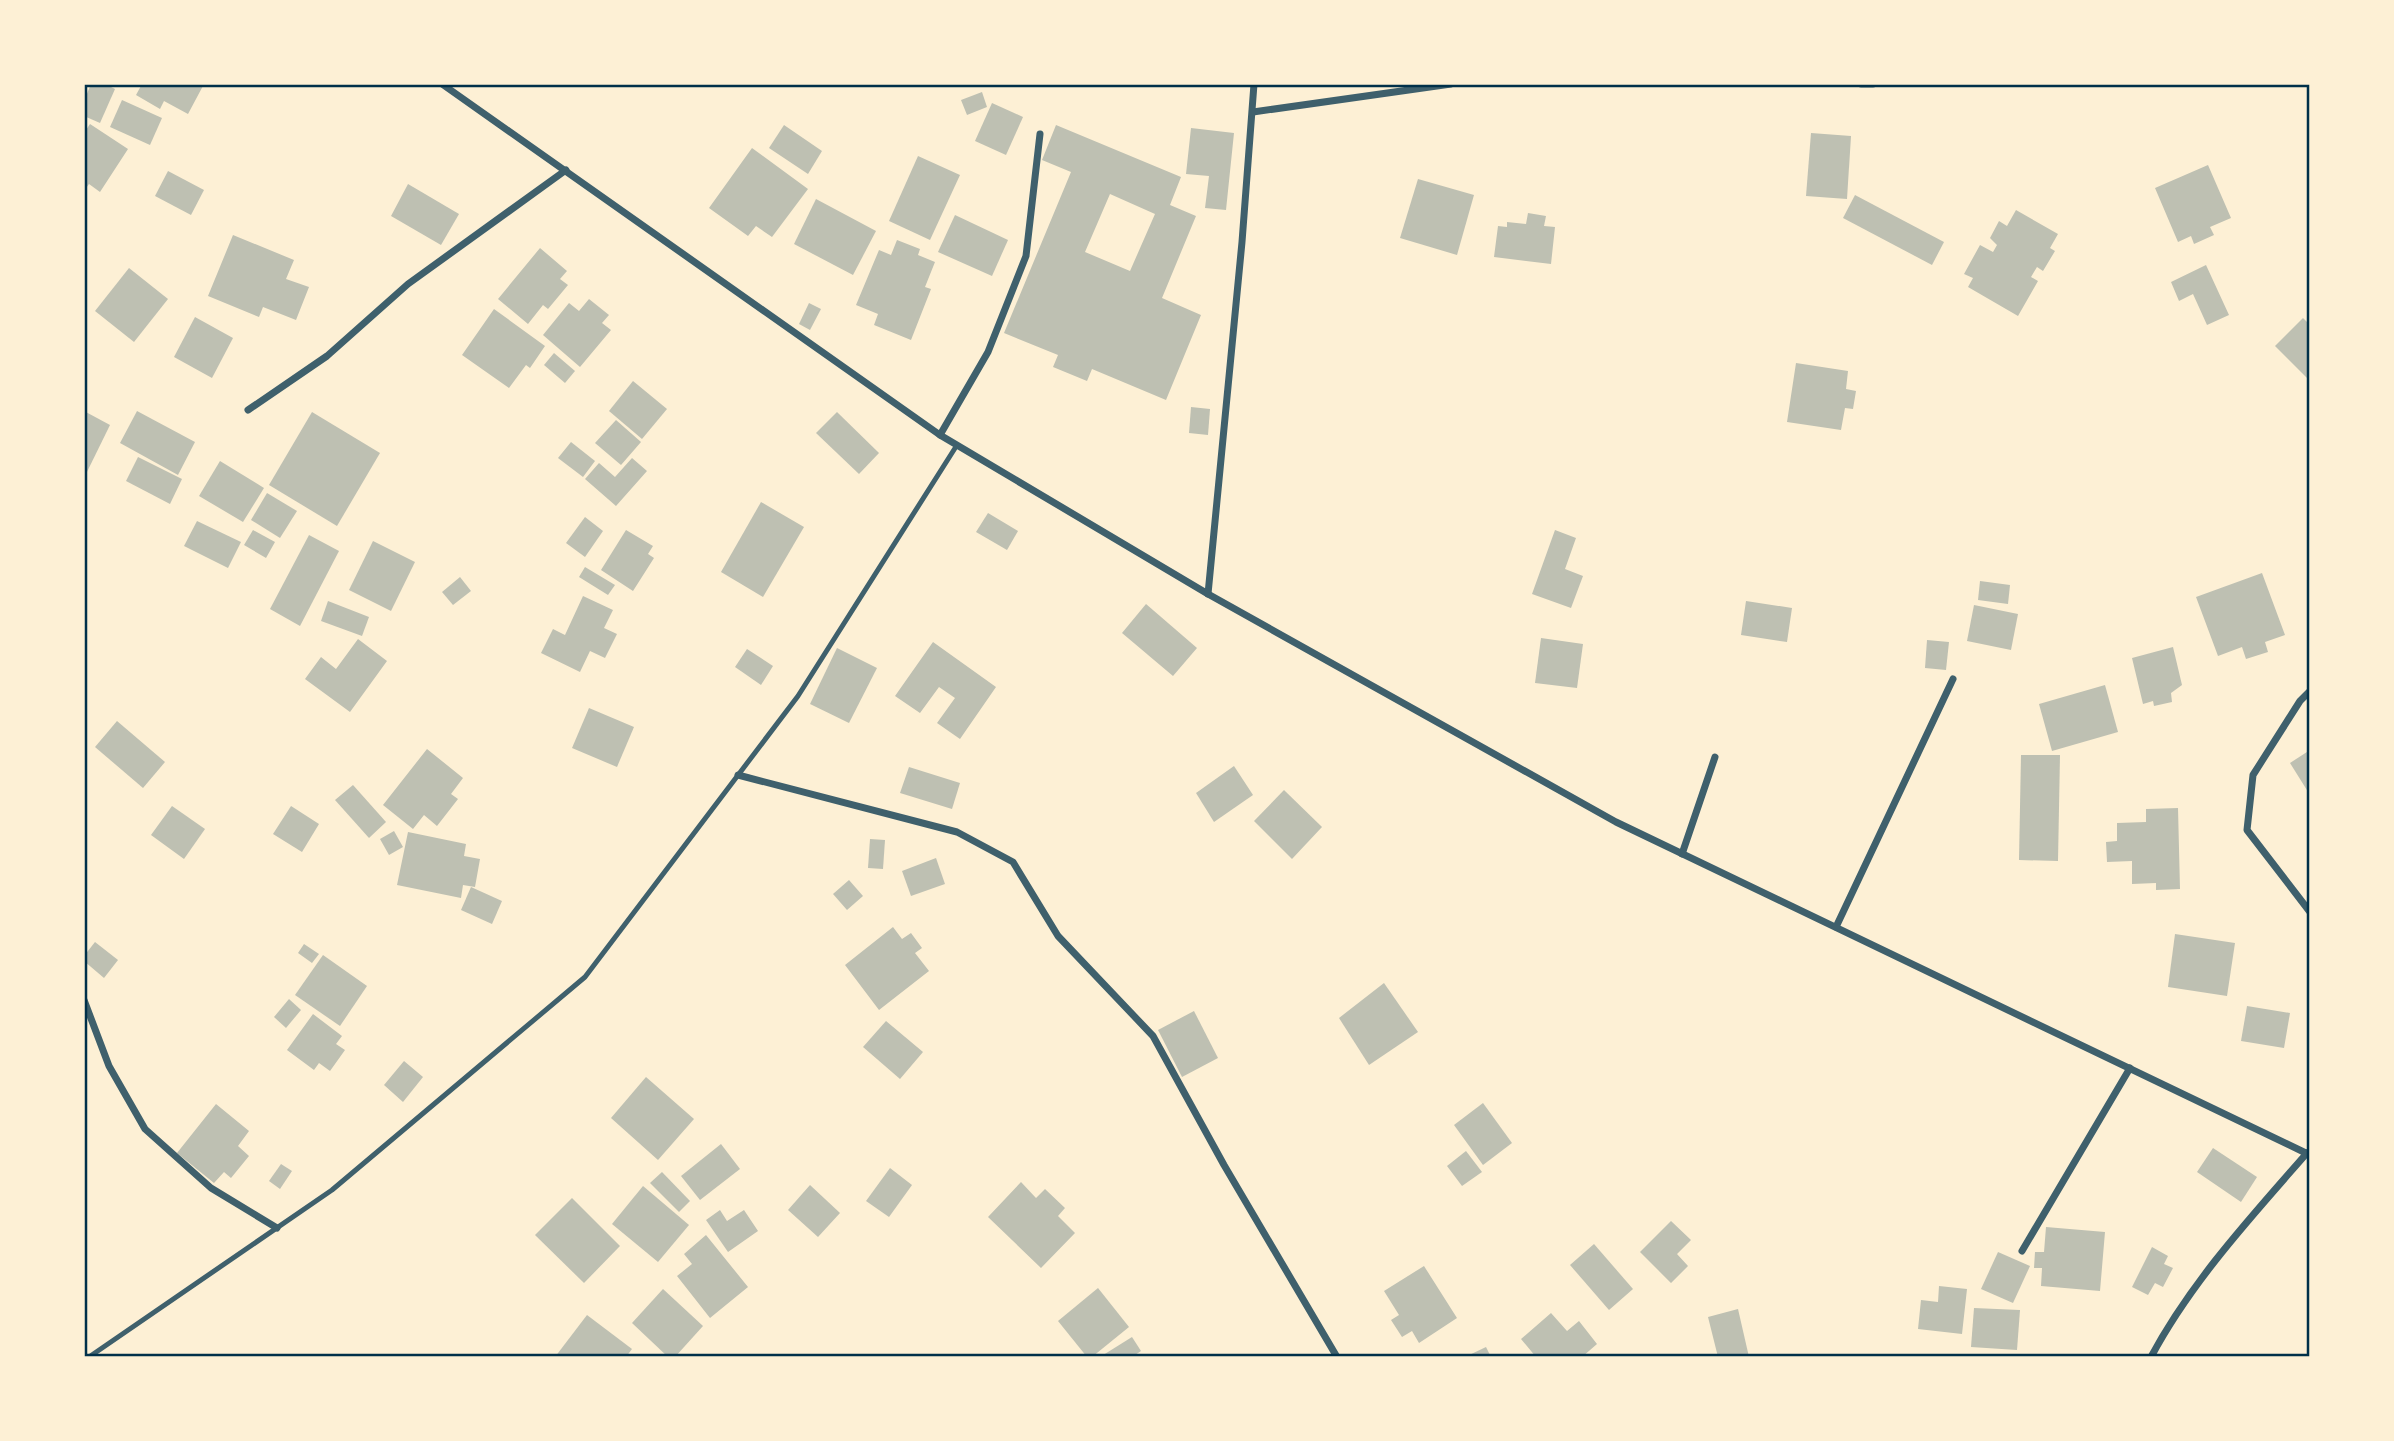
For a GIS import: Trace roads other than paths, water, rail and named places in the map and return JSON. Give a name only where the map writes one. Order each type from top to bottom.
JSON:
[{"type":"street","points":[[442,84],[940,435],[1208,594],[1616,822],[2308,1154],[2234,1237],[2162,1336],[2151,1357]]},
{"type":"street","points":[[1208,594],[1254,84]]},
{"type":"street","points":[[1253,112],[1451,84]]},
{"type":"street","points":[[1861,84],[1872,84]]},
{"type":"street","points":[[940,435],[988,352],[1026,257],[1040,134]]},
{"type":"street","points":[[248,410],[327,356],[408,284],[566,170]]},
{"type":"street","points":[[1836,927],[1953,679]]},
{"type":"street","points":[[2310,691],[2300,701],[2253,775],[2247,830],[2310,912]]},
{"type":"street","points":[[1682,854],[1715,757]]},
{"type":"street","points":[[738,775],[957,832],[1013,862],[1058,936],[1153,1036],[1224,1165],[1337,1357]]},
{"type":"street","points":[[84,1000],[109,1066],[145,1129],[211,1188],[277,1228]]},
{"type":"street","points":[[2022,1251],[2130,1068]]},
{"type":"lane","points":[[89,1357],[332,1191],[585,977],[798,696],[957,445]]}]
